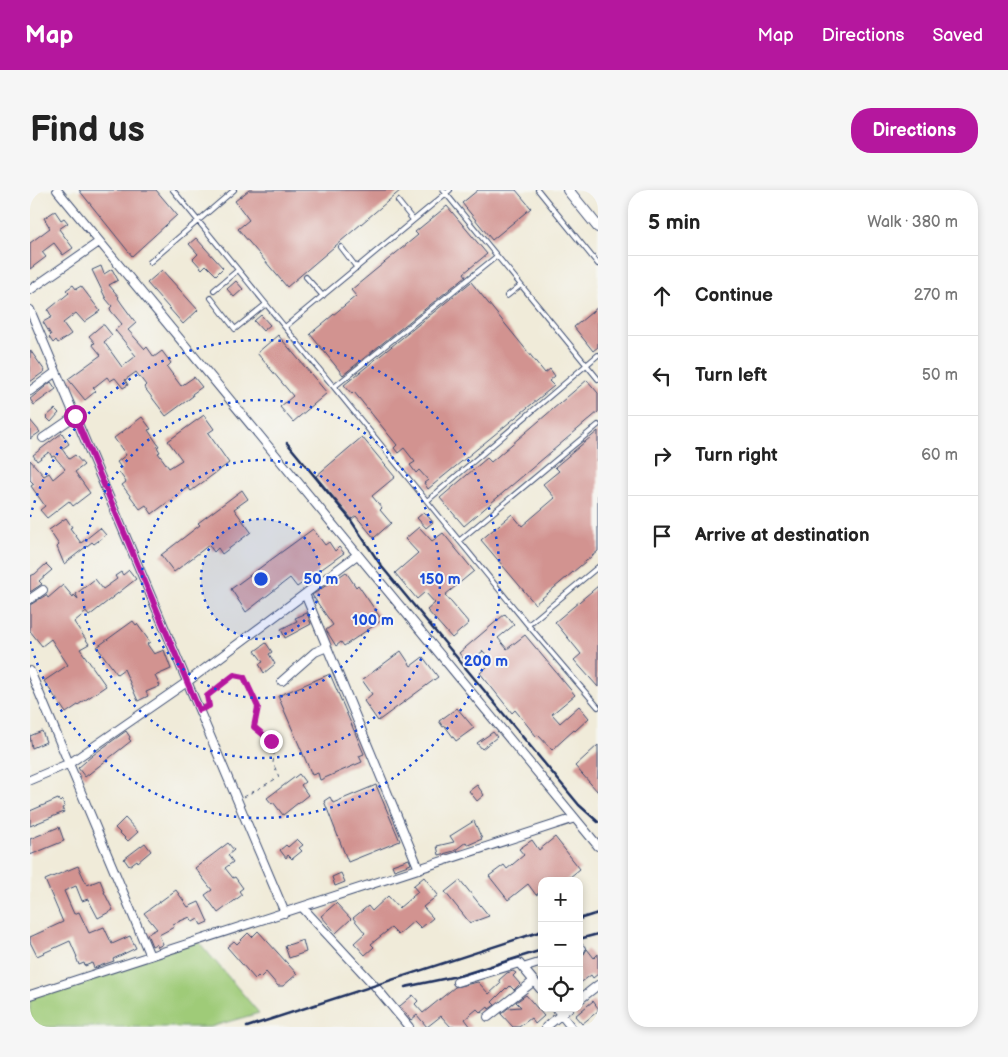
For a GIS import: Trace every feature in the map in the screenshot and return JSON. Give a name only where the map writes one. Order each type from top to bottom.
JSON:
[{"type":"street","points":[[56,190],[598,846]]},
{"type":"street","points":[[568,190],[598,227]]},
{"type":"street","points":[[30,290],[99,242]]},
{"type":"street","points":[[30,310],[284,913]]},
{"type":"street","points":[[30,391],[56,372]]},
{"type":"street","points":[[43,438],[75,416]]},
{"type":"street","points":[[30,780],[70,764],[187,682],[357,555]]},
{"type":"street","points":[[30,599],[43,590]]},
{"type":"street","points":[[305,594],[419,869]]},
{"type":"street","points":[[282,681],[315,652],[328,648]]},
{"type":"street","points":[[30,671],[150,956]]},
{"type":"street","points":[[30,996],[575,818]]},
{"type":"street","points":[[302,907],[374,985],[409,1027]]},
{"type":"street","points":[[457,982],[519,963],[538,986]]},
{"type":"street","points":[[523,968],[538,963]]},
{"type":"street","points":[[488,1017],[534,981]]},
{"type":"street","points":[[583,997],[598,985]]},
{"type":"street","points":[[546,1027],[558,1012],[571,1027]]},
{"type":"lane","points":[[173,190],[528,625],[598,707]]},
{"type":"lane","points":[[150,262],[234,190]]},
{"type":"lane","points":[[538,190],[598,264]]},
{"type":"lane","points":[[285,327],[447,191],[497,256],[598,379]]},
{"type":"lane","points":[[398,201],[413,220]]},
{"type":"lane","points":[[341,247],[356,268]]},
{"type":"lane","points":[[334,388],[497,256]]},
{"type":"lane","points":[[214,290],[238,270]]},
{"type":"lane","points":[[306,276],[323,296]]},
{"type":"lane","points":[[507,296],[521,285]]},
{"type":"lane","points":[[211,298],[235,329],[266,304]]},
{"type":"lane","points":[[427,501],[598,355]]},
{"type":"lane","points":[[460,540],[598,425]]},
{"type":"lane","points":[[528,625],[598,568]]},
{"type":"path","points":[[199,710],[209,706],[207,696],[234,675],[244,677],[258,707],[254,727],[271,741],[275,747],[273,763],[279,777],[237,801]]},
{"type":"green space","points":[[198,941],[259,1013],[210,1027],[30,1027],[30,996]]},
{"type":"building","points":[[79,190],[156,190],[177,215],[132,256]]},
{"type":"building","points":[[249,190],[401,190],[287,287],[238,229],[249,220],[235,201]]},
{"type":"building","points":[[478,190],[516,190],[531,208],[492,240],[462,203]]},
{"type":"building","points":[[447,206],[487,254],[464,273],[466,276],[343,375],[310,334],[356,296],[351,290],[418,235],[415,232]]},
{"type":"building","points":[[55,211],[61,220],[64,218],[68,223],[59,229],[73,248],[63,255],[54,243],[42,252],[46,257],[30,269],[30,243],[50,228],[44,218]]},
{"type":"building","points":[[196,238],[223,268],[216,275],[206,265],[202,269],[193,259],[198,254],[189,244]]},
{"type":"building","points":[[101,266],[104,274],[112,269],[118,280],[109,285],[136,323],[128,330],[145,349],[147,347],[154,357],[162,351],[171,363],[167,367],[181,386],[194,377],[202,387],[166,416],[144,387],[146,385],[136,372],[125,380],[128,385],[123,388],[115,378],[110,381],[107,377],[93,388],[96,391],[85,400],[68,379],[101,355],[92,344],[95,343],[89,336],[102,325],[112,335],[104,342],[122,367],[136,356],[115,330],[122,324],[111,311],[110,308],[112,306],[106,299],[92,270]]},
{"type":"building","points":[[162,270],[198,310],[183,324],[147,283]]},
{"type":"building","points":[[236,281],[243,289],[234,297],[227,289]]},
{"type":"building","points":[[471,282],[545,373],[550,369],[555,376],[549,381],[554,386],[428,489],[424,483],[428,480],[419,470],[416,473],[410,465],[415,462],[404,448],[398,453],[394,448],[397,445],[354,392],[352,394],[344,385]]},
{"type":"building","points":[[73,285],[76,289],[81,286],[100,311],[84,322],[76,313],[63,323],[71,334],[58,343],[56,340],[53,343],[49,337],[51,335],[43,322],[52,317],[48,310],[69,293],[66,290]]},
{"type":"building","points":[[598,307],[598,347],[593,351],[574,327]]},
{"type":"building","points":[[261,315],[270,325],[263,331],[254,321]]},
{"type":"building","points":[[278,335],[327,393],[293,422],[280,407],[293,396],[257,353]]},
{"type":"building","points":[[30,350],[45,371],[30,382]]},
{"type":"building","points":[[587,380],[598,393],[598,412],[464,526],[440,498],[487,458],[491,462]]},
{"type":"building","points":[[51,382],[56,389],[34,405],[30,399]]},
{"type":"building","points":[[55,409],[59,413],[51,422],[46,417]]},
{"type":"building","points":[[204,415],[214,429],[208,433],[229,463],[191,491],[188,487],[152,514],[146,505],[140,509],[122,485],[126,482],[119,472],[122,469],[117,462],[126,455],[114,438],[142,417],[151,429],[148,430],[159,446],[157,447],[160,452],[158,453],[169,468],[182,460],[168,441]]},
{"type":"building","points":[[30,420],[40,432],[30,439]]},
{"type":"building","points":[[598,431],[598,551],[535,604],[481,540],[512,514],[522,526],[555,498],[543,484],[559,471],[555,467]]},
{"type":"building","points":[[62,433],[69,444],[62,449],[69,459],[75,455],[84,465],[75,472],[90,493],[73,506],[69,501],[47,518],[40,510],[45,506],[31,486],[34,484],[30,480],[30,460],[44,476],[49,473],[53,479],[65,469],[49,452],[37,461],[33,455]]},
{"type":"building","points":[[362,437],[395,477],[372,496],[382,508],[380,510],[391,523],[374,538],[356,516],[352,519],[316,476]]},
{"type":"building","points":[[242,490],[248,499],[234,509],[251,532],[222,554],[218,548],[214,552],[209,545],[174,572],[161,555],[200,525],[198,523]]},
{"type":"building","points":[[424,512],[433,522],[426,528],[417,518]]},
{"type":"building","points":[[66,518],[72,527],[70,528],[81,543],[100,528],[106,535],[94,544],[92,542],[64,564],[57,547],[59,545],[49,530]]},
{"type":"building","points":[[419,527],[432,541],[443,533],[474,571],[445,595],[469,623],[452,638],[427,610],[435,603],[425,592],[417,599],[395,573],[418,553],[405,539]]},
{"type":"building","points":[[313,529],[325,545],[329,542],[335,551],[339,547],[344,553],[297,587],[290,578],[246,612],[231,589]]},
{"type":"building","points":[[46,564],[52,570],[39,581],[42,584],[30,592],[30,576]]},
{"type":"building","points":[[129,570],[136,579],[89,616],[86,612],[74,622],[89,644],[80,649],[106,686],[66,713],[44,681],[68,665],[51,639],[42,646],[30,631],[30,605],[46,595],[48,598],[63,585],[73,597],[74,595],[78,599],[76,594],[95,579],[103,589],[117,579],[115,576],[121,572],[123,575]]},
{"type":"building","points":[[346,572],[356,587],[358,585],[382,620],[344,646],[341,642],[336,646],[326,630],[333,625],[312,595]]},
{"type":"building","points":[[598,586],[598,687],[574,660],[581,654],[555,622]]},
{"type":"building","points":[[307,613],[311,624],[285,638],[281,629],[297,621],[295,618]]},
{"type":"building","points":[[505,614],[514,625],[498,638],[507,649],[525,635],[575,695],[552,714],[560,723],[579,706],[589,718],[552,750],[538,735],[536,736],[515,710],[512,713],[480,673],[493,662],[483,651],[468,664],[459,653]]},
{"type":"building","points":[[133,621],[150,642],[147,644],[154,654],[164,650],[171,669],[155,676],[160,686],[146,692],[148,696],[138,701],[124,669],[117,674],[97,647]]},
{"type":"building","points":[[266,643],[272,652],[269,654],[275,664],[264,673],[259,664],[263,662],[255,651]]},
{"type":"building","points":[[401,651],[411,666],[423,657],[438,677],[378,721],[364,701],[372,694],[362,680]]},
{"type":"building","points":[[330,674],[364,754],[359,756],[362,762],[320,780],[318,773],[312,775],[278,696]]},
{"type":"building","points":[[457,708],[474,728],[456,741],[439,721]]},
{"type":"building","points":[[42,731],[46,742],[32,748],[30,736]]},
{"type":"building","points":[[126,731],[131,741],[85,777],[78,768]]},
{"type":"building","points":[[493,732],[497,737],[482,749],[477,743]]},
{"type":"building","points":[[598,745],[598,792],[575,766]]},
{"type":"building","points":[[299,774],[305,782],[301,785],[308,795],[283,815],[273,802],[272,804],[267,798]]},
{"type":"building","points":[[376,785],[400,841],[348,862],[324,801],[330,797],[333,803]]},
{"type":"building","points":[[477,785],[484,795],[477,801],[469,791]]},
{"type":"building","points":[[58,799],[60,802],[62,800],[65,807],[62,808],[64,812],[30,826],[30,811]]},
{"type":"building","points":[[125,818],[138,832],[128,841],[115,828]]},
{"type":"building","points":[[474,821],[482,839],[468,845],[466,842],[454,851],[439,855],[437,846],[454,842],[450,836]]},
{"type":"building","points":[[59,827],[64,841],[30,855],[30,839]]},
{"type":"building","points":[[555,837],[580,869],[570,877],[538,877],[538,894],[536,895],[528,884],[508,900],[489,876],[504,865],[507,869],[524,855],[519,849],[532,840],[539,850]]},
{"type":"building","points":[[297,839],[303,845],[299,848],[302,851],[292,859],[288,855],[286,858],[280,850],[286,845],[288,847]]},
{"type":"building","points":[[145,843],[151,851],[138,862],[137,860],[129,866],[124,859]]},
{"type":"building","points":[[228,843],[234,850],[228,855],[233,862],[225,868],[243,888],[239,891],[242,895],[218,913],[205,895],[212,890],[195,868]]},
{"type":"building","points":[[409,859],[411,864],[394,870],[392,865]]},
{"type":"building","points":[[78,866],[87,885],[100,880],[113,910],[98,918],[88,899],[82,901],[76,886],[64,891],[74,914],[79,912],[89,933],[104,927],[112,944],[130,936],[136,948],[113,959],[114,961],[94,968],[92,963],[85,966],[84,963],[79,965],[70,941],[37,956],[30,942],[30,937],[63,922],[45,880]]},
{"type":"building","points":[[341,873],[345,882],[335,886],[332,877]]},
{"type":"building","points":[[424,877],[438,895],[423,907],[433,918],[421,928],[414,921],[398,935],[391,928],[371,944],[374,947],[365,955],[354,943],[365,933],[353,918],[368,906],[372,911],[388,896],[399,908],[418,892],[413,886]]},
{"type":"building","points":[[460,880],[489,916],[470,923],[445,892]]},
{"type":"building","points":[[176,890],[188,907],[199,902],[208,922],[201,925],[198,919],[193,922],[190,917],[173,924],[174,927],[159,935],[163,944],[158,947],[156,944],[152,946],[147,934],[157,929],[144,913]]},
{"type":"building","points":[[336,903],[351,919],[336,933],[321,916]]},
{"type":"building","points":[[258,931],[297,974],[283,986],[278,986],[266,972],[260,978],[258,976],[255,979],[227,947],[234,941],[237,944],[248,933],[252,937]]},
{"type":"building","points":[[303,940],[306,952],[289,958],[285,946]]},
{"type":"building","points":[[587,949],[594,958],[598,954],[598,974],[593,978],[591,975],[583,981],[583,954]]},
{"type":"building","points":[[513,971],[516,973],[513,976],[520,984],[514,990],[510,986],[506,988],[492,1002],[495,1005],[489,1009],[488,1007],[481,1013],[477,1009],[465,1019],[471,1027],[451,1027],[441,1016],[427,1027],[417,1015],[411,1020],[400,1006],[413,995],[418,1001],[415,1004],[423,1013],[455,987],[478,982],[489,994],[501,983],[499,980],[507,973]]},
{"type":"building","points":[[526,995],[538,1009],[538,1012],[544,1016],[535,1024],[531,1018],[519,1027],[513,1027],[501,1014],[508,1008],[521,1007],[516,1002]]},
{"type":"building","points":[[593,1001],[598,1011],[582,1024],[575,1016],[583,1012],[583,1009]]},
{"type":"railway","points":[[287,443],[350,519],[382,567],[579,805],[598,822]]},
{"type":"railway","points":[[583,918],[598,913]]},
{"type":"railway","points":[[247,1027],[538,932]]},
{"type":"railway","points":[[583,938],[598,934]]},
{"type":"railway","points":[[405,987],[462,975],[538,951]]},
{"type":"route","points":[[75,416],[199,710],[209,706],[207,696],[234,675],[244,677],[259,711],[254,727],[271,741]]}]
